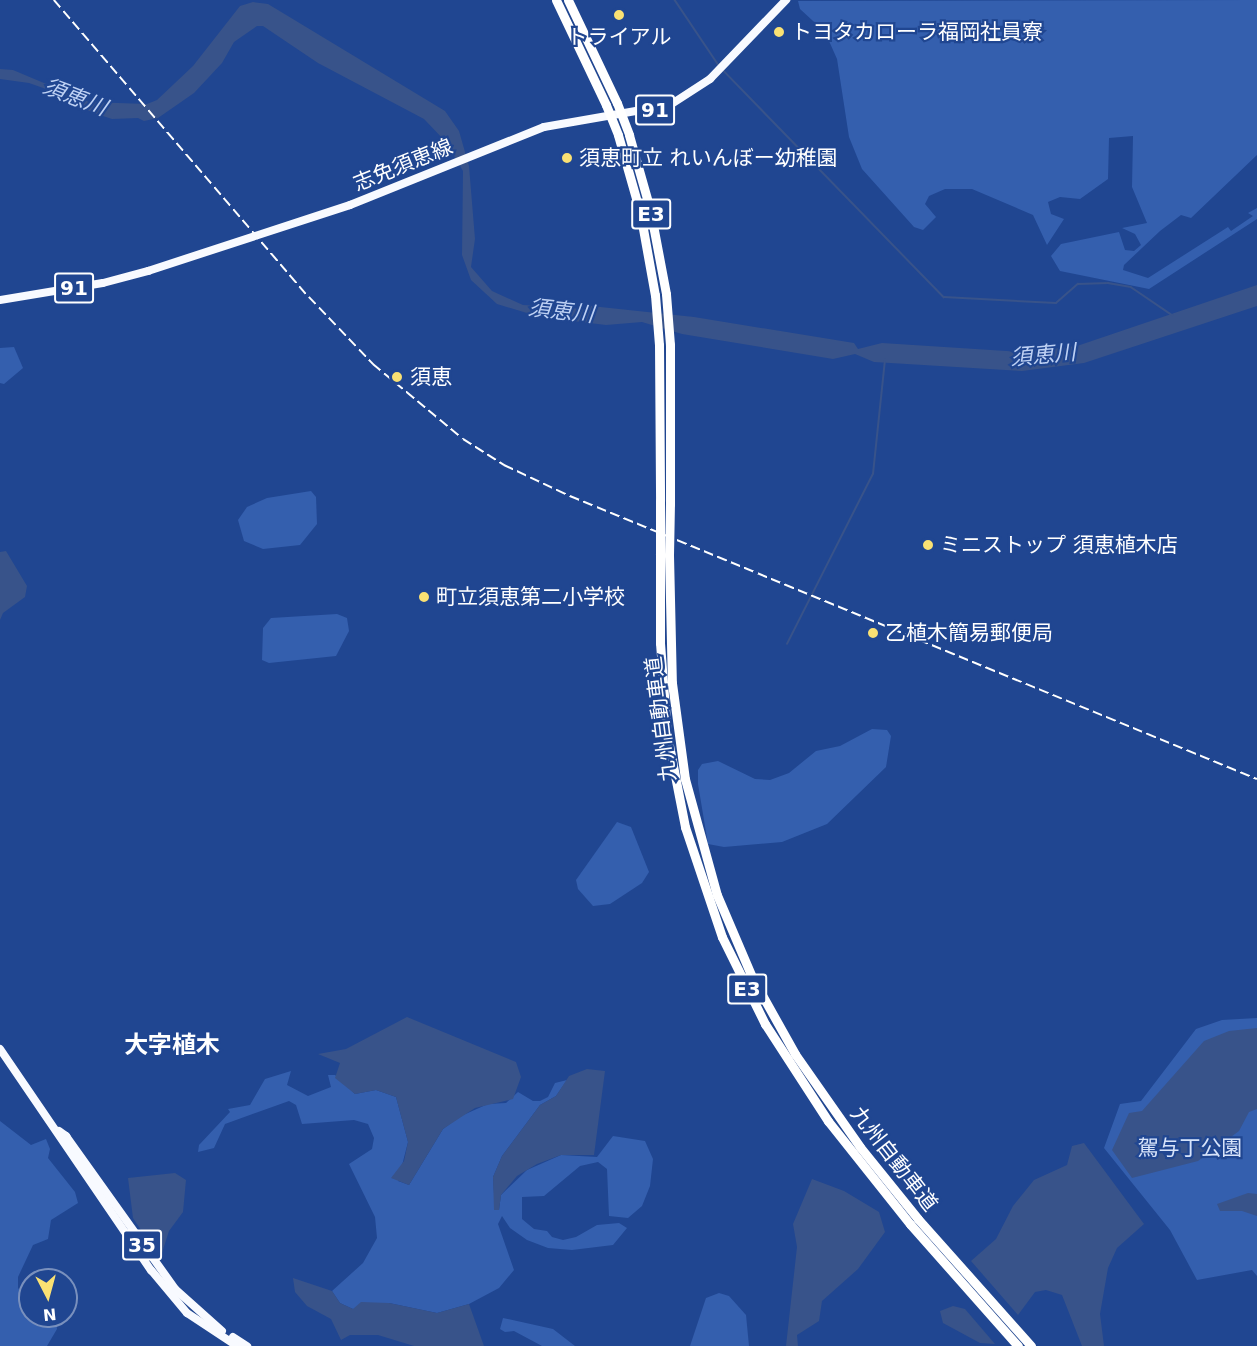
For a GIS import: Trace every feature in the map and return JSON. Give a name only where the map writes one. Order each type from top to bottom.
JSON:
[{"type":"highway","name":"九州自動車道","points":[[556,0],[618,135],[640,212],[655,295],[665,502]]},
{"type":"highway","name":"九州自動車道","points":[[568,0],[617,103],[629,135],[650,209],[666,294],[670,345],[665,555],[672,683],[685,779],[706,860],[744,960],[774,1019],[836,1116],[918,1219],[1031,1346]]},
{"type":"highway","name":"九州自動車道","points":[[665,555],[660,643],[667,735],[685,827],[722,937],[765,1024],[828,1121],[910,1224],[1018,1346]]},
{"type":"main road","name":"志免須恵線","points":[[0,300],[103,283],[148,271],[350,205],[544,127],[656,109],[684,98],[710,79],[783,1]]},
{"type":"main road","name":"35","points":[[0,1049],[175,1300],[201,1324],[237,1346]]},
{"type":"main road","name":"35","points":[[53,1127],[66,1136],[175,1289],[205,1319],[247,1346]]},
{"type":"green space","points":[[1257,0],[1257,155],[1191,218],[1181,215],[1160,231],[1124,265],[1123,270],[1148,278],[1228,227],[1231,231],[1253,216],[1248,213],[1257,208],[1257,219],[1149,289],[1060,271],[1051,256],[1061,244],[1119,232],[1125,250],[1134,251],[1141,245],[1135,234],[1122,228],[1147,223],[1132,187],[1133,136],[1109,138],[1108,179],[1080,199],[1060,197],[1048,202],[1051,214],[1064,219],[1047,245],[1033,215],[972,189],[945,189],[929,196],[925,204],[936,217],[923,230],[914,227],[862,169],[849,137],[837,59],[825,32],[800,9],[798,1]]},
{"type":"green space","points":[[14,347],[23,368],[4,384],[0,383],[0,348]]},
{"type":"green space","points":[[311,491],[316,497],[317,524],[300,545],[263,549],[244,541],[238,520],[247,507],[267,498]]},
{"type":"green space","points":[[337,614],[347,618],[349,631],[336,656],[269,663],[262,660],[263,628],[271,618]]},
{"type":"green space","points":[[872,729],[887,730],[891,736],[886,767],[827,824],[782,842],[724,847],[708,844],[698,784],[698,770],[702,764],[718,761],[755,779],[770,780],[789,773],[816,751],[840,746]]},
{"type":"green space","points":[[617,822],[631,827],[649,872],[642,883],[610,904],[593,906],[578,889],[576,880]]},
{"type":"green space","name":"駕与丁公園","points":[[1257,1018],[1257,1276],[1252,1270],[1197,1280],[1170,1230],[1104,1148],[1120,1104],[1141,1101],[1196,1029],[1222,1020]]},
{"type":"green space","points":[[291,1071],[287,1085],[308,1096],[331,1087],[328,1075],[335,1075],[355,1094],[376,1090],[396,1097],[408,1142],[398,1181],[409,1185],[443,1129],[461,1116],[488,1104],[506,1103],[518,1092],[533,1101],[540,1101],[548,1097],[555,1083],[567,1080],[556,1096],[540,1105],[502,1156],[493,1177],[495,1210],[499,1210],[501,1195],[527,1170],[561,1155],[597,1157],[613,1136],[645,1141],[653,1159],[650,1186],[642,1206],[628,1218],[609,1216],[607,1169],[598,1162],[580,1166],[544,1196],[522,1197],[522,1219],[534,1229],[547,1231],[552,1237],[563,1240],[576,1237],[597,1225],[619,1223],[627,1228],[613,1245],[572,1250],[548,1248],[527,1240],[510,1228],[502,1216],[498,1224],[514,1270],[499,1288],[469,1304],[437,1313],[389,1303],[353,1309],[340,1303],[332,1291],[363,1263],[377,1238],[375,1217],[349,1164],[372,1149],[374,1138],[368,1124],[354,1120],[302,1124],[296,1105],[289,1101],[225,1124],[214,1148],[198,1152],[199,1145],[230,1112],[228,1109],[250,1105],[265,1079]]},
{"type":"green space","points":[[0,1121],[31,1145],[46,1139],[50,1149],[48,1158],[75,1192],[78,1203],[51,1220],[48,1239],[33,1245],[22,1268],[18,1268],[18,1328],[57,1329],[47,1346],[0,1346]]},
{"type":"green space","points":[[719,1293],[729,1296],[746,1315],[749,1346],[690,1346],[706,1298]]},
{"type":"green space","points":[[503,1318],[553,1329],[575,1346],[542,1346],[514,1331],[505,1332],[500,1329]]},
{"type":"water","name":"須恵川","points":[[253,2],[268,4],[445,111],[459,131],[469,166],[475,239],[471,267],[492,291],[523,305],[584,309],[591,306],[694,317],[854,343],[858,349],[882,343],[1022,352],[1077,346],[1257,285],[1257,306],[1084,363],[1022,371],[874,362],[855,354],[833,359],[682,334],[642,322],[606,325],[540,317],[497,304],[471,280],[462,255],[463,171],[446,142],[424,119],[318,63],[263,26],[257,26],[234,42],[222,63],[194,93],[158,118],[144,121],[138,118],[112,119],[91,112],[63,95],[29,83],[0,79],[0,69],[13,70],[89,102],[147,104],[157,100],[193,66],[240,6]]},
{"type":"water","points":[[6,551],[27,586],[25,597],[3,613],[0,620],[0,552]]},
{"type":"water","points":[[407,1017],[516,1062],[521,1077],[513,1099],[475,1108],[443,1129],[409,1185],[391,1178],[404,1161],[408,1142],[396,1097],[376,1090],[355,1094],[335,1078],[340,1063],[318,1054],[346,1049]]},
{"type":"water","points":[[1257,1028],[1257,1109],[1249,1112],[1239,1131],[1198,1161],[1132,1178],[1112,1150],[1129,1113],[1142,1111],[1204,1041],[1229,1031]]},
{"type":"water","points":[[587,1069],[605,1071],[594,1155],[561,1155],[537,1164],[517,1176],[501,1195],[499,1210],[494,1210],[493,1177],[502,1156],[540,1105],[556,1096],[569,1076]]},
{"type":"water","points":[[1084,1143],[1144,1224],[1117,1248],[1108,1268],[1100,1314],[1104,1346],[1082,1346],[1062,1295],[1046,1290],[1035,1292],[1018,1315],[971,1261],[996,1239],[1013,1206],[1034,1180],[1067,1165],[1072,1146]]},
{"type":"water","points":[[175,1173],[186,1180],[183,1212],[169,1231],[160,1259],[133,1218],[128,1178]]},
{"type":"water","points":[[812,1179],[844,1191],[879,1212],[885,1232],[858,1269],[822,1301],[819,1321],[797,1335],[798,1346],[786,1346],[797,1247],[793,1224]]},
{"type":"water","points":[[1248,1193],[1257,1194],[1257,1216],[1242,1211],[1220,1211],[1217,1204]]},
{"type":"water","points":[[293,1278],[332,1291],[340,1303],[353,1309],[361,1302],[389,1303],[437,1313],[469,1304],[484,1346],[414,1346],[378,1335],[350,1335],[341,1340],[331,1319],[307,1306],[295,1292]]},
{"type":"water","points":[[953,1306],[965,1309],[995,1344],[980,1343],[943,1323],[940,1311]]},
{"type":"waterway","points":[[675,0],[718,64]]},
{"type":"waterway","points":[[723,70],[944,297],[1056,303],[1078,284],[1108,283],[1131,287],[1172,315]]},
{"type":"waterway","points":[[787,644],[873,474],[885,360]]},
{"type":"railway","points":[[54,0],[309,297],[373,364],[463,439],[504,465],[570,496],[1257,779]]},
{"type":"place","name":"トライアル","points":[[619,15]]},
{"type":"place","name":"トヨタカローラ福岡社員寮","points":[[779,32]]},
{"type":"place","name":"須恵町立 れいんぼー幼稚園","points":[[567,158]]},
{"type":"place","name":"須恵","points":[[397,377]]},
{"type":"place","name":"ミニストップ 須恵植木店","points":[[928,545]]},
{"type":"place","name":"町立須恵第二小学校","points":[[424,597]]},
{"type":"place","name":"乙植木簡易郵便局","points":[[873,633]]},
{"type":"district","name":"大字植木","points":[[172,1046]]}]
